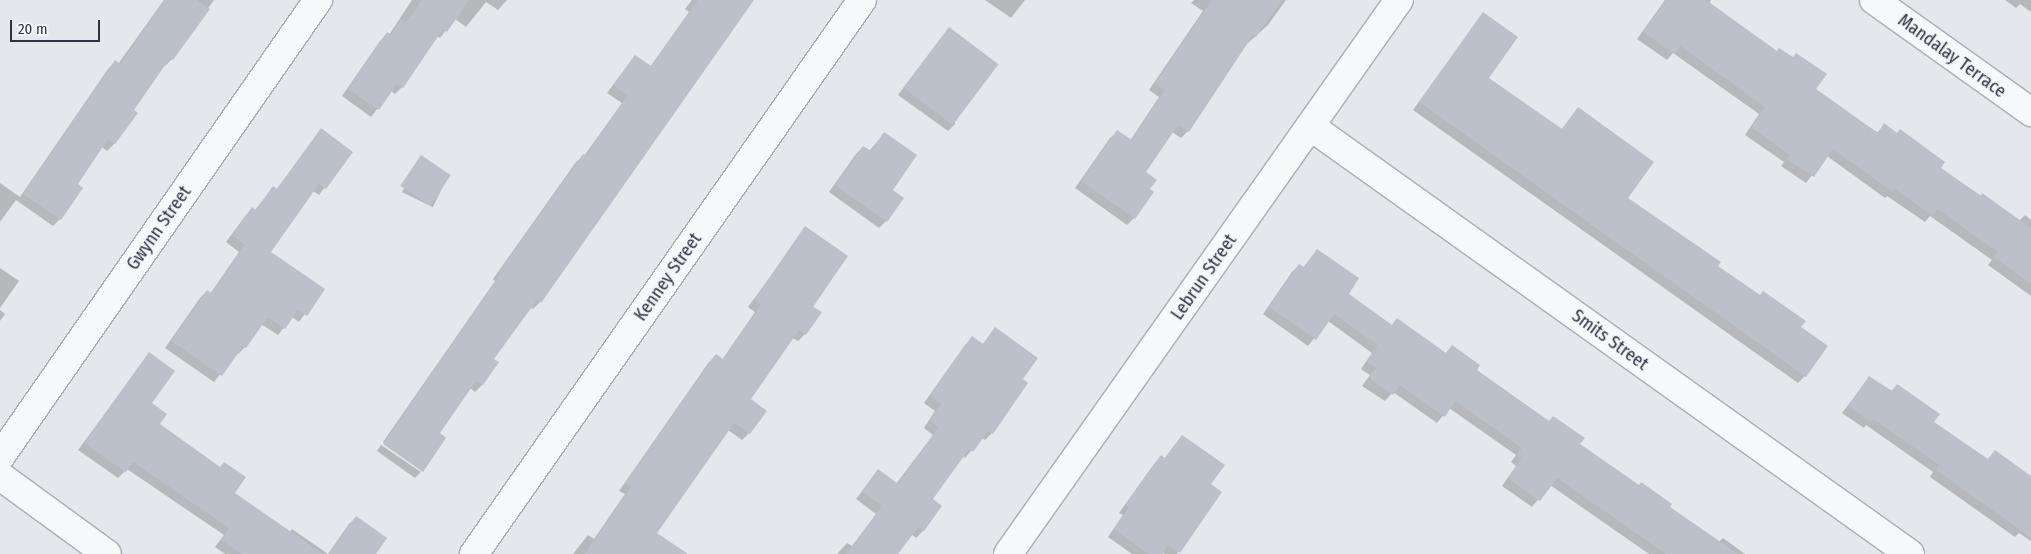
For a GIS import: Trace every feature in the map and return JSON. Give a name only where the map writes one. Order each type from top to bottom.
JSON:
[{"type":"street","name":"Gwynn Street","points":[[0,457],[318,0]]},
{"type":"street","name":"Kenney Street","points":[[474,554],[862,0]]},
{"type":"street","name":"Lebrun Street","points":[[1008,554],[1399,0]]},
{"type":"street","name":"Mandalay Terrace","points":[[1874,0],[2031,112]]},
{"type":"street","name":"Smits Street","points":[[1310,126],[1910,554]]},
{"type":"street","points":[[0,476],[107,554]]},
{"type":"building","points":[[165,0],[197,0],[210,9],[173,60],[170,58],[134,110],[138,113],[115,144],[108,139],[78,184],[83,188],[61,220],[23,194],[115,60],[120,64]]},
{"type":"building","points":[[422,0],[469,0],[447,32],[443,29],[403,88],[397,84],[379,110],[348,89],[387,32],[391,35],[401,19],[406,23]]},
{"type":"building","points":[[698,0],[754,0],[541,303],[537,300],[494,359],[499,362],[483,385],[476,381],[440,433],[446,438],[423,472],[383,444],[501,273],[499,272],[583,154],[586,155],[628,95],[613,85],[635,55],[651,66]]},
{"type":"building","points":[[1212,0],[1282,0],[1256,37],[1253,35],[1189,132],[1178,125],[1146,172],[1157,180],[1150,189],[1154,192],[1135,219],[1081,181],[1117,130],[1132,140],[1165,90],[1155,83]]},
{"type":"building","points":[[1666,0],[1706,0],[1777,51],[1779,48],[1793,57],[1796,53],[1827,74],[1816,89],[1878,133],[1884,123],[1897,133],[1900,129],[1945,162],[1941,168],[1981,196],[1982,193],[2031,228],[2031,284],[1994,257],[1998,252],[1937,209],[1933,216],[1895,189],[1893,192],[1833,149],[1814,177],[1787,159],[1790,155],[1751,127],[1765,107],[1680,46],[1675,54],[1643,32]]},
{"type":"building","points":[[1483,12],[1518,37],[1489,78],[1562,129],[1578,107],[1654,162],[1628,198],[1721,262],[1718,266],[1760,295],[1763,291],[1806,321],[1801,327],[1828,346],[1806,377],[1419,102]]},
{"type":"building","points":[[949,27],[999,64],[953,125],[903,88]]},
{"type":"building","points":[[321,128],[353,152],[326,189],[319,184],[271,252],[325,289],[307,316],[298,310],[285,329],[268,317],[246,348],[243,346],[222,376],[171,341],[207,290],[211,293],[245,245],[232,235],[252,207],[256,210],[273,186],[277,189]]},
{"type":"building","points":[[884,132],[917,155],[893,190],[904,198],[887,222],[835,185],[863,146],[871,151]]},
{"type":"building","points":[[421,155],[451,175],[430,206],[400,186]]},
{"type":"building","points":[[805,226],[848,256],[813,307],[822,312],[806,335],[799,330],[751,399],[767,411],[750,434],[735,423],[732,426],[657,533],[688,554],[585,554],[631,487],[625,483],[716,354],[723,359],[761,305],[754,300]]},
{"type":"building","points":[[1317,249],[1359,278],[1349,294],[1392,325],[1397,318],[1446,353],[1452,345],[1480,365],[1477,370],[1549,421],[1553,416],[1585,438],[1580,444],[1639,485],[1641,482],[1672,504],[1670,507],[1738,554],[1666,554],[1557,478],[1540,501],[1508,478],[1522,458],[1517,455],[1522,448],[1455,401],[1445,417],[1400,385],[1393,395],[1369,378],[1376,367],[1367,362],[1378,345],[1334,314],[1316,340],[1269,307],[1299,264],[1304,267]]},
{"type":"building","points":[[995,327],[1038,358],[1023,379],[1028,383],[993,434],[988,431],[973,452],[969,449],[933,499],[942,506],[924,531],[918,527],[898,554],[847,554],[882,506],[862,491],[878,469],[898,484],[939,427],[930,421],[941,404],[930,396],[972,336],[983,344]]},
{"type":"building","points":[[149,352],[175,371],[152,403],[167,414],[160,424],[220,467],[224,462],[246,477],[235,493],[323,554],[241,554],[221,540],[229,528],[133,462],[126,472],[84,443]]},
{"type":"building","points":[[1869,376],[1892,391],[1897,384],[1940,414],[1934,422],[1988,459],[1995,450],[2031,476],[2031,538],[1936,470],[1939,465],[1873,419],[1871,422],[1848,406]]},
{"type":"building","points":[[1182,435],[1225,465],[1211,484],[1222,492],[1180,553],[1168,545],[1162,554],[1148,554],[1114,529],[1129,508],[1125,505],[1161,455],[1165,458]]},
{"type":"building","points":[[356,516],[387,538],[376,554],[329,554]]}]
